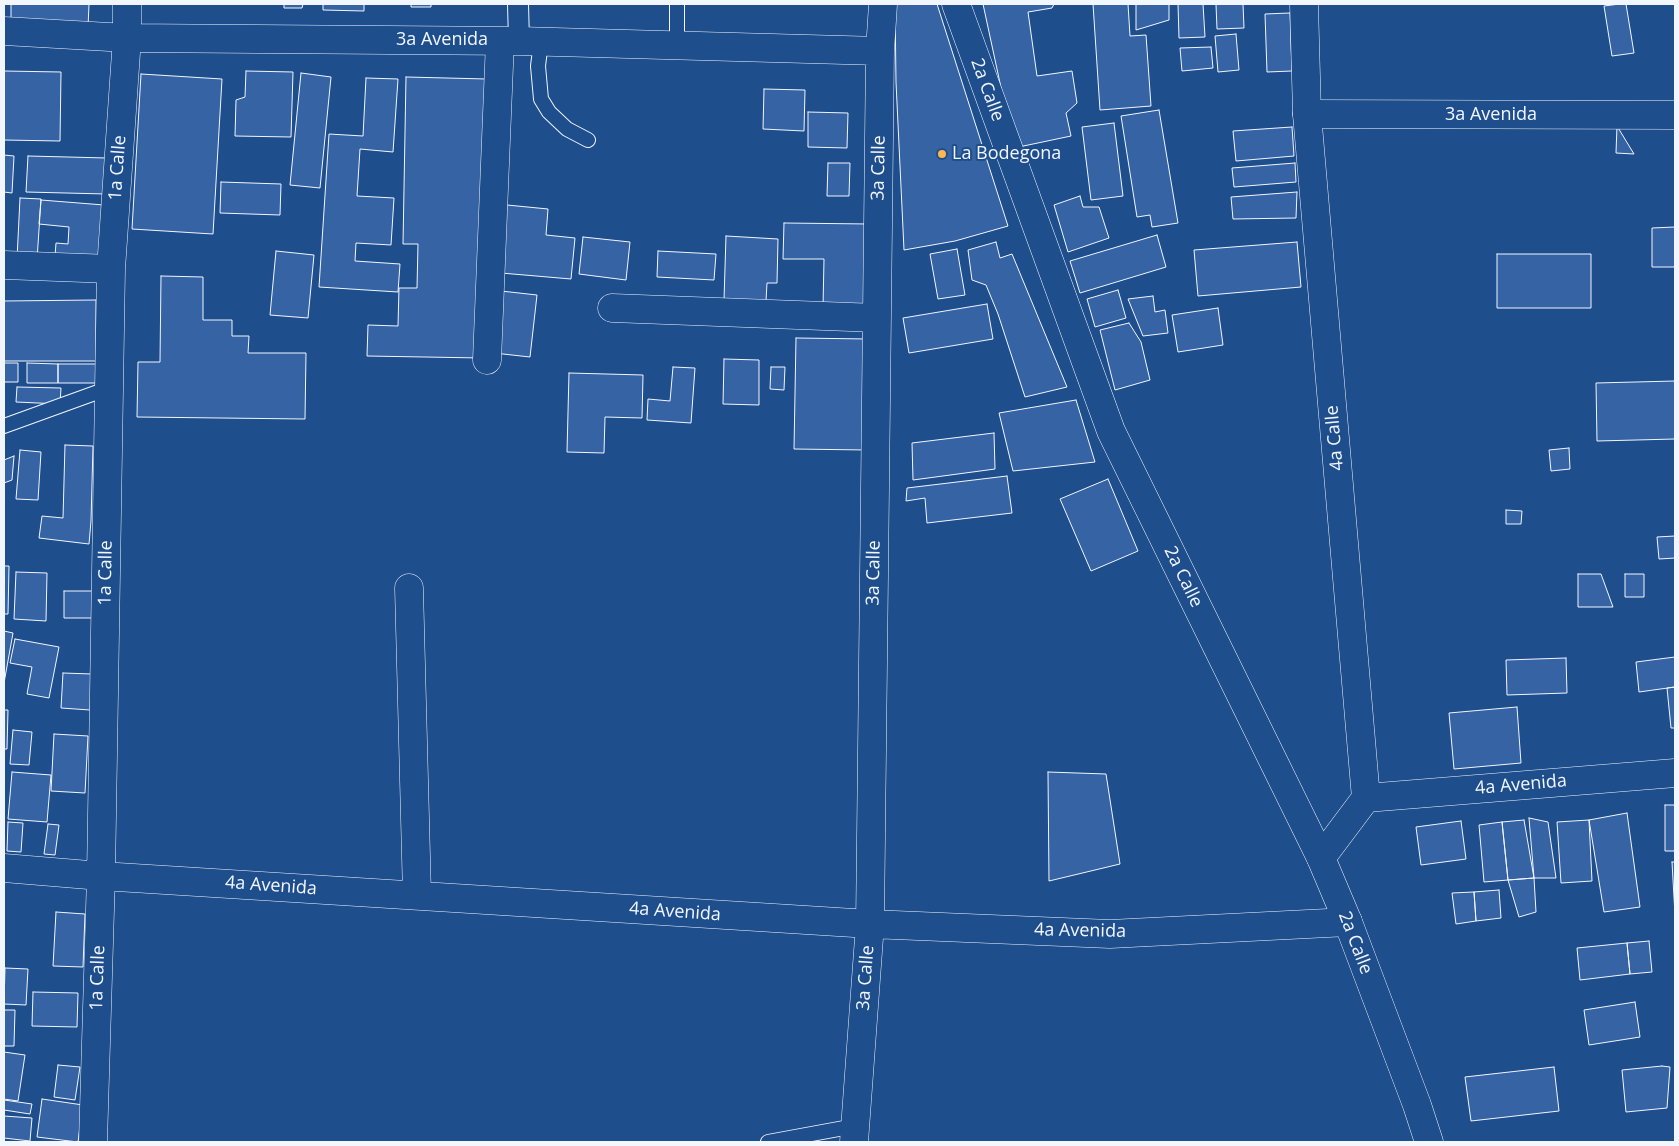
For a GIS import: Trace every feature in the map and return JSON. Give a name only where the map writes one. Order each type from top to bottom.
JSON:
[{"type":"street","name":"1a Calle","points":[[93,1142],[101,876],[111,269],[127,38],[127,4]]},
{"type":"street","points":[[487,360],[520,41],[518,4]]},
{"type":"street","name":"3a Calle","points":[[855,1134],[870,924],[880,51],[883,4]]},
{"type":"street","name":"2a Calle","points":[[956,4],[1111,431],[1321,858],[1348,922],[1417,1105],[1428,1142]]},
{"type":"street","name":"4a Calle","points":[[1304,4],[1307,114],[1366,798]]},
{"type":"street","name":"3a Avenida","points":[[4,31],[127,38],[520,41],[880,51]]},
{"type":"street","name":"3a Avenida","points":[[1307,114],[1675,115]]},
{"type":"street","points":[[4,265],[111,269]]},
{"type":"street","points":[[612,308],[877,318]]},
{"type":"street","points":[[409,588],[417,895]]},
{"type":"street","name":"4a Avenida","points":[[1366,798],[1675,773]]},
{"type":"street","points":[[1321,858],[1366,798]]},
{"type":"street","name":"4a Avenida","points":[[4,868],[101,876],[870,924],[1110,934],[1348,922]]},
{"type":"lane","points":[[677,4],[677,46]]},
{"type":"lane","points":[[520,41],[538,66],[541,99],[549,112],[567,128],[588,140]]},
{"type":"lane","points":[[4,426],[109,388]]},
{"type":"lane","points":[[768,1142],[855,1134]]},
{"type":"building","points":[[11,4],[89,4],[88,28],[11,27]]},
{"type":"building","points":[[284,4],[303,4],[302,8],[284,8]]},
{"type":"building","points":[[323,4],[364,4],[364,11],[323,10]]},
{"type":"building","points":[[411,4],[431,4],[431,7],[411,7]]},
{"type":"building","name":"La Bodegona","points":[[895,4],[937,4],[1008,226],[955,241],[904,250],[896,82]]},
{"type":"building","points":[[983,4],[1054,4],[1052,8],[1028,12],[1037,76],[1072,71],[1077,103],[1066,113],[1071,136],[1014,148]]},
{"type":"building","points":[[1093,4],[1128,4],[1130,36],[1146,35],[1151,106],[1100,110]]},
{"type":"building","points":[[1136,4],[1169,4],[1169,20],[1136,30]]},
{"type":"building","points":[[1178,4],[1203,4],[1205,37],[1179,38]]},
{"type":"building","points":[[1216,4],[1243,4],[1244,28],[1217,29]]},
{"type":"building","points":[[1626,4],[1634,53],[1612,56],[1604,6]]},
{"type":"building","points":[[1290,13],[1292,71],[1267,72],[1265,14]]},
{"type":"building","points":[[1236,34],[1239,70],[1218,72],[1215,36]]},
{"type":"building","points":[[1211,47],[1213,68],[1182,71],[1180,48]]},
{"type":"building","points":[[4,71],[61,72],[60,141],[4,140]]},
{"type":"building","points":[[246,71],[293,72],[291,137],[235,136],[236,100],[245,97]]},
{"type":"building","points":[[301,73],[331,77],[320,188],[290,185]]},
{"type":"building","points":[[141,74],[222,79],[213,234],[132,229]]},
{"type":"building","points":[[406,77],[487,79],[482,358],[367,356],[368,325],[398,326],[399,288],[417,288],[418,244],[403,244]]},
{"type":"building","points":[[366,78],[398,79],[393,152],[360,149],[357,196],[394,198],[391,245],[356,243],[355,261],[400,264],[398,292],[319,287],[329,134],[363,136]]},
{"type":"building","points":[[764,89],[805,90],[804,131],[763,129]]},
{"type":"building","points":[[1159,110],[1178,223],[1152,227],[1150,215],[1137,217],[1121,116]]},
{"type":"building","points":[[808,112],[848,113],[847,148],[808,147]]},
{"type":"building","points":[[1114,123],[1123,196],[1091,200],[1082,127]]},
{"type":"building","points":[[1617,126],[1634,154],[1616,153]]},
{"type":"building","points":[[1292,127],[1294,156],[1236,161],[1233,131]]},
{"type":"building","points":[[4,155],[14,156],[12,193],[4,192]]},
{"type":"building","points":[[28,156],[107,158],[106,194],[26,192]]},
{"type":"building","points":[[828,163],[850,163],[849,196],[827,196]]},
{"type":"building","points":[[1295,163],[1296,182],[1234,187],[1232,168]]},
{"type":"building","points":[[221,182],[281,184],[280,215],[220,213]]},
{"type":"building","points":[[1297,192],[1296,218],[1233,219],[1231,197]]},
{"type":"building","points":[[1080,196],[1083,207],[1099,207],[1109,238],[1068,252],[1054,205]]},
{"type":"building","points":[[20,198],[41,199],[37,260],[17,259]]},
{"type":"building","points":[[41,200],[104,205],[100,260],[55,256],[56,243],[68,244],[69,227],[39,224]]},
{"type":"building","points":[[507,205],[548,209],[546,235],[575,238],[571,279],[501,273]]},
{"type":"building","points":[[784,223],[869,224],[868,307],[823,307],[824,259],[783,259]]},
{"type":"building","points":[[1675,227],[1675,267],[1652,267],[1652,228]]},
{"type":"building","points":[[1157,235],[1166,267],[1080,293],[1070,261]]},
{"type":"building","points":[[726,236],[778,239],[777,283],[767,283],[766,301],[724,300]]},
{"type":"building","points":[[583,237],[630,242],[626,280],[579,274]]},
{"type":"building","points":[[996,242],[1000,258],[1012,254],[1067,387],[1025,397],[998,314],[986,285],[972,280],[968,250]]},
{"type":"building","points":[[1297,242],[1301,287],[1198,296],[1194,250]]},
{"type":"building","points":[[957,249],[965,295],[938,299],[930,254]]},
{"type":"building","points":[[276,251],[314,255],[308,318],[270,315]]},
{"type":"building","points":[[658,251],[716,254],[714,280],[657,277]]},
{"type":"building","points":[[1497,254],[1591,254],[1591,308],[1497,308]]},
{"type":"building","points":[[161,276],[203,277],[203,320],[232,320],[232,336],[249,336],[248,353],[306,353],[305,419],[137,417],[138,362],[160,362]]},
{"type":"building","points":[[1118,290],[1126,318],[1095,327],[1087,299]]},
{"type":"building","points":[[501,291],[537,295],[530,357],[494,353]]},
{"type":"building","points":[[1153,296],[1155,312],[1165,310],[1168,333],[1143,336],[1128,299]]},
{"type":"building","points":[[96,300],[96,361],[4,361],[4,301]]},
{"type":"building","points":[[987,304],[993,339],[909,353],[903,318]]},
{"type":"building","points":[[1218,308],[1223,345],[1178,352],[1172,315]]},
{"type":"building","points":[[1129,323],[1141,342],[1150,380],[1115,390],[1100,330]]},
{"type":"building","points":[[796,338],[869,339],[867,450],[794,449]]},
{"type":"building","points":[[724,359],[759,360],[759,405],[723,404]]},
{"type":"building","points":[[4,363],[18,363],[18,382],[4,382]]},
{"type":"building","points":[[27,363],[58,364],[58,383],[27,383]]},
{"type":"building","points":[[58,364],[96,364],[96,383],[58,383]]},
{"type":"building","points":[[673,367],[695,368],[691,423],[647,420],[648,399],[670,401]]},
{"type":"building","points":[[771,367],[785,367],[784,390],[770,389]]},
{"type":"building","points":[[569,373],[643,375],[642,418],[605,417],[604,453],[567,452]]},
{"type":"building","points":[[1675,381],[1675,439],[1597,441],[1596,383]]},
{"type":"building","points":[[17,387],[61,388],[60,404],[16,402]]},
{"type":"building","points":[[1076,400],[1095,462],[1013,471],[999,413]]},
{"type":"building","points":[[994,433],[995,469],[913,480],[912,443]]},
{"type":"building","points":[[65,445],[93,446],[89,544],[39,538],[42,516],[63,518]]},
{"type":"building","points":[[1569,448],[1570,469],[1551,471],[1549,450]]},
{"type":"building","points":[[20,450],[41,452],[38,500],[16,499]]},
{"type":"building","points":[[14,456],[12,480],[4,483],[4,460]]},
{"type":"building","points":[[1007,476],[1012,513],[927,523],[925,498],[906,501],[907,488]]},
{"type":"building","points":[[1108,479],[1138,551],[1091,571],[1060,499]]},
{"type":"building","points":[[1506,510],[1522,511],[1521,524],[1506,524]]},
{"type":"building","points":[[1675,536],[1675,558],[1659,559],[1657,537]]},
{"type":"building","points":[[4,566],[9,566],[8,614],[4,614]]},
{"type":"building","points":[[16,572],[47,573],[46,621],[14,619]]},
{"type":"building","points":[[1578,574],[1601,574],[1613,607],[1578,607]]},
{"type":"building","points":[[1625,574],[1644,574],[1644,597],[1625,597]]},
{"type":"building","points":[[64,591],[94,591],[94,618],[64,618]]},
{"type":"building","points":[[4,631],[13,633],[4,683]]},
{"type":"building","points":[[15,639],[59,647],[49,698],[27,694],[32,667],[10,663]]},
{"type":"building","points":[[1675,657],[1675,687],[1639,692],[1636,662]]},
{"type":"building","points":[[1566,658],[1567,693],[1507,695],[1506,660]]},
{"type":"building","points":[[63,673],[92,674],[90,710],[61,708]]},
{"type":"building","points":[[1675,687],[1675,728],[1671,728],[1667,688]]},
{"type":"building","points":[[1517,707],[1521,763],[1454,769],[1449,713]]},
{"type":"building","points":[[4,710],[8,710],[7,749],[4,749]]},
{"type":"building","points":[[13,730],[32,732],[29,765],[10,764]]},
{"type":"building","points":[[54,734],[88,736],[85,793],[51,791]]},
{"type":"building","points":[[12,772],[51,775],[47,822],[8,819]]},
{"type":"building","points":[[1048,772],[1106,774],[1120,864],[1049,881]]},
{"type":"building","points":[[1665,805],[1675,805],[1675,851],[1665,851]]},
{"type":"building","points":[[1627,813],[1640,907],[1604,912],[1589,820]]},
{"type":"building","points":[[1529,818],[1548,822],[1556,878],[1534,878]]},
{"type":"building","points":[[1524,820],[1534,878],[1508,880],[1502,822]]},
{"type":"building","points":[[1589,820],[1592,881],[1561,883],[1557,822]]},
{"type":"building","points":[[1461,821],[1466,859],[1421,865],[1416,827]]},
{"type":"building","points":[[8,822],[23,823],[21,852],[7,851]]},
{"type":"building","points":[[1502,822],[1508,880],[1484,882],[1479,825]]},
{"type":"building","points":[[48,824],[59,825],[55,855],[44,854]]},
{"type":"building","points":[[1672,862],[1675,862],[1675,915]]},
{"type":"building","points":[[1534,878],[1536,912],[1519,917],[1508,880]]},
{"type":"building","points":[[1499,890],[1501,918],[1476,921],[1474,892]]},
{"type":"building","points":[[1474,892],[1476,921],[1456,924],[1452,893]]},
{"type":"building","points":[[56,912],[85,914],[83,967],[53,966]]},
{"type":"building","points":[[1649,941],[1652,972],[1630,974],[1627,943]]},
{"type":"building","points":[[1627,943],[1630,974],[1580,980],[1577,948]]},
{"type":"building","points":[[5,968],[28,969],[26,1005],[4,1004]]},
{"type":"building","points":[[33,992],[78,993],[77,1027],[32,1026]]},
{"type":"building","points":[[1635,1002],[1640,1037],[1589,1045],[1584,1010]]},
{"type":"building","points":[[4,1010],[15,1010],[14,1046],[4,1046]]},
{"type":"building","points":[[4,1052],[25,1055],[18,1101],[4,1099]]},
{"type":"building","points":[[58,1065],[80,1067],[75,1100],[54,1097]]},
{"type":"building","points":[[1554,1067],[1559,1111],[1471,1121],[1465,1077]]},
{"type":"building","points":[[1670,1067],[1667,1108],[1626,1112],[1622,1070]]},
{"type":"building","points":[[42,1099],[83,1105],[78,1142],[37,1137]]},
{"type":"building","points":[[4,1100],[32,1104],[30,1114],[4,1110]]},
{"type":"building","points":[[4,1116],[32,1118],[30,1141],[4,1138]]},
{"type":"place","name":"La Bodegona","points":[[942,154]]}]
